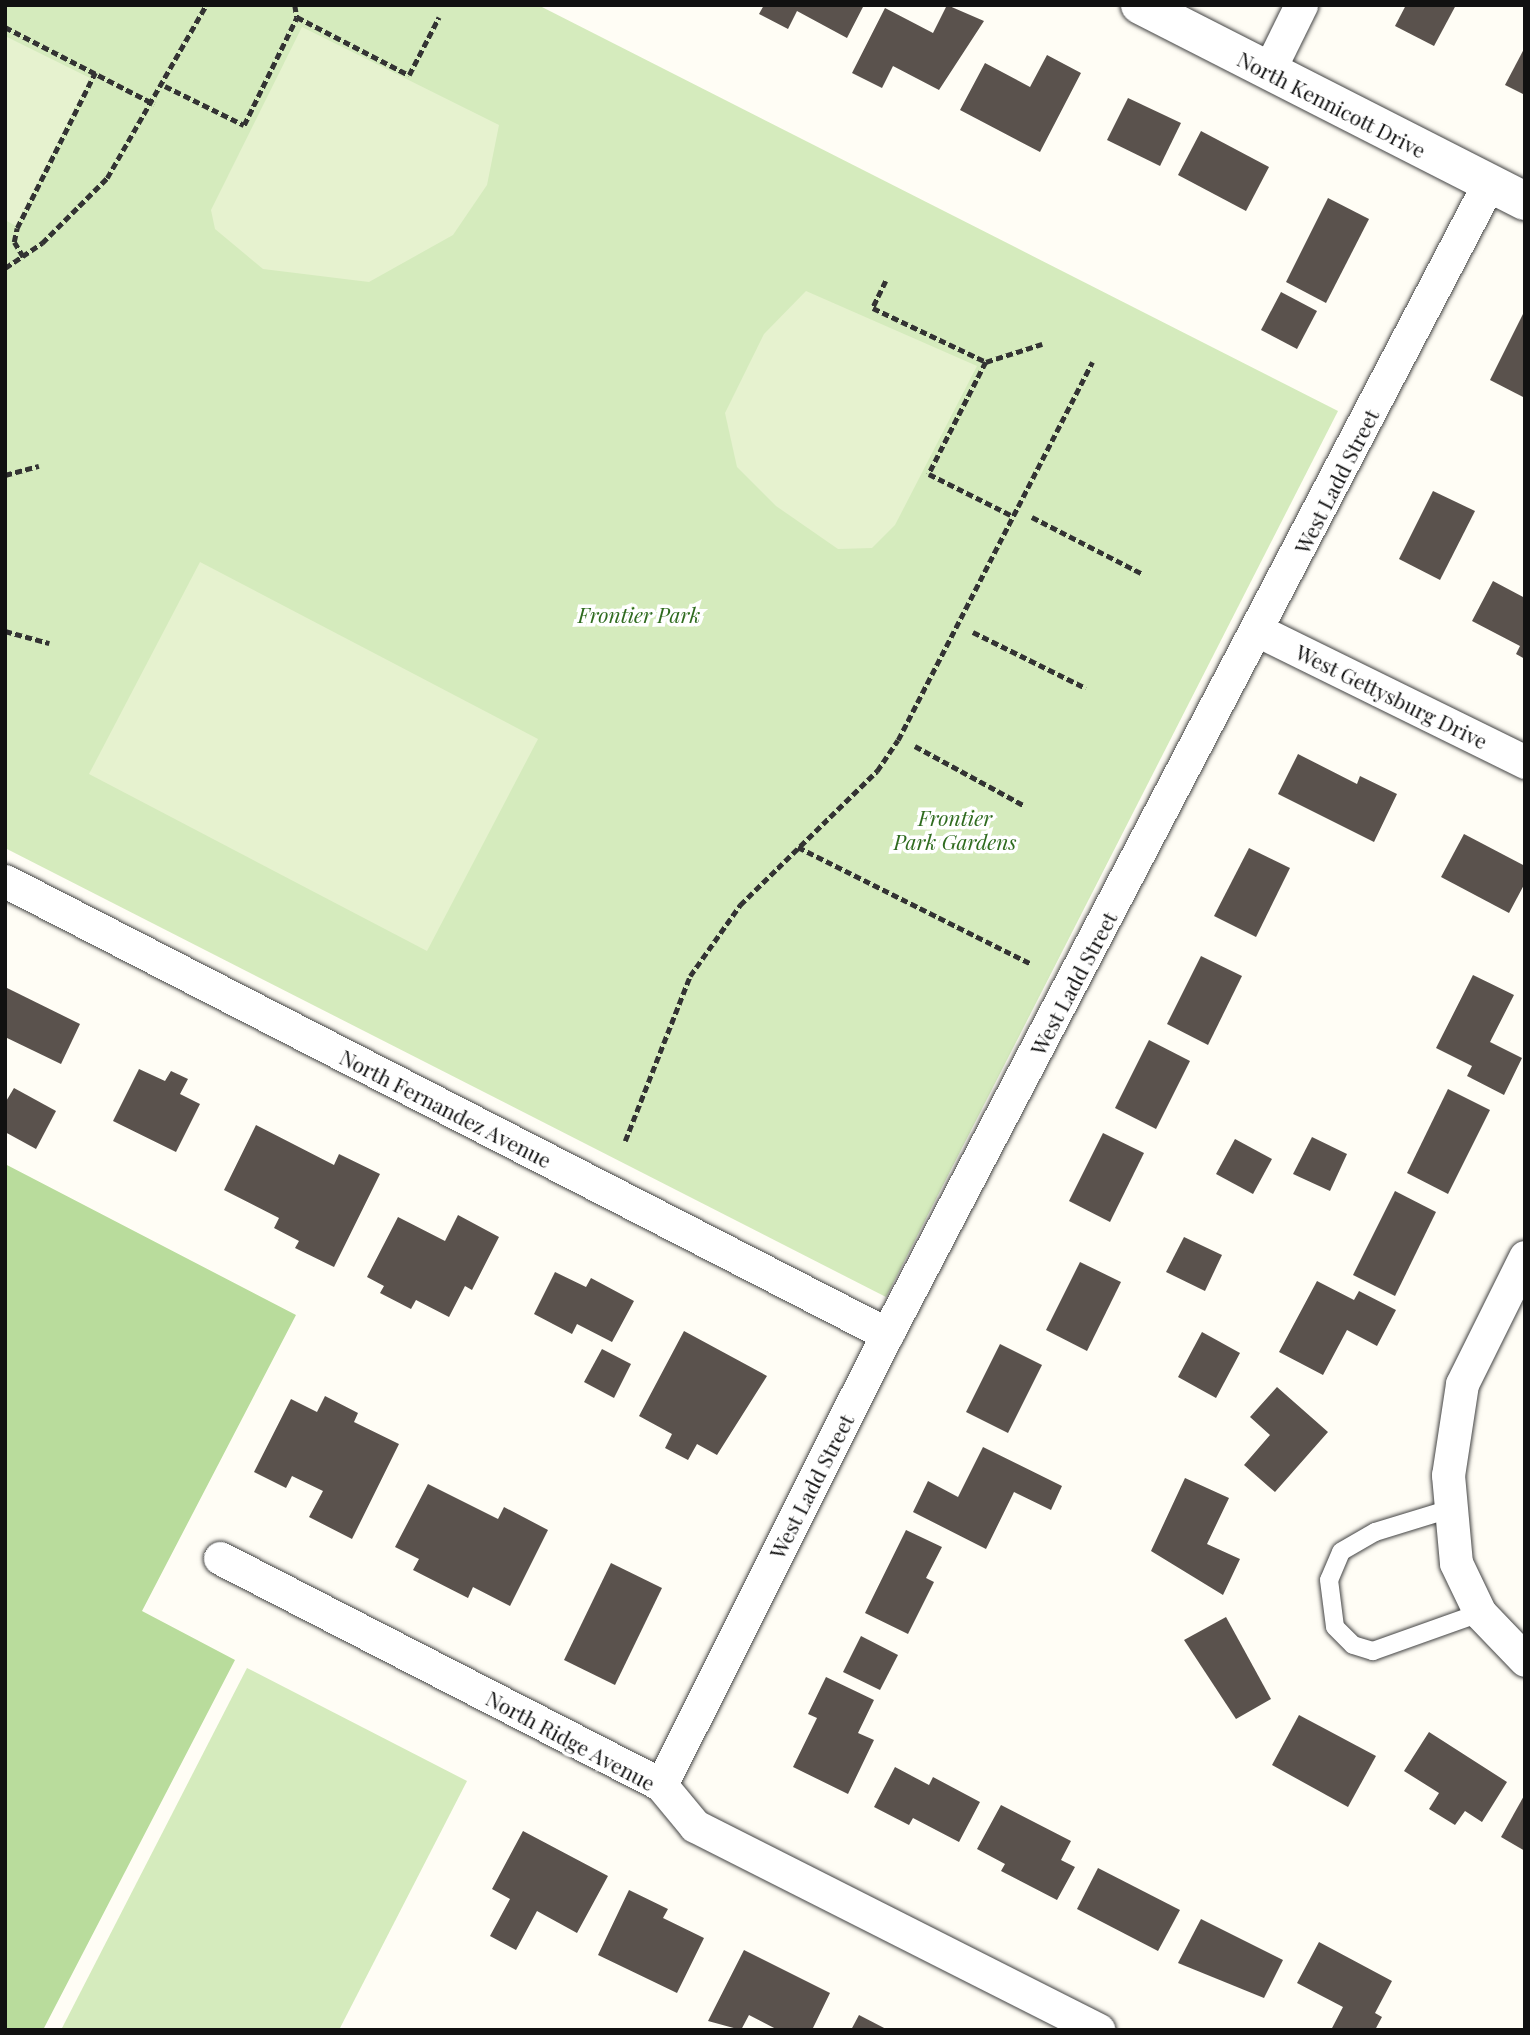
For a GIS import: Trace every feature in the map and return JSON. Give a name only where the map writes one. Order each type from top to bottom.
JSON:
[{"type":"street","name":"North Kennicott Drive","points":[[1140,5],[1525,201]]},
{"type":"street","points":[[1268,72],[1301,5]]},
{"type":"street","name":"West Ladd Street","points":[[661,1785],[887,1334],[1259,631],[1489,183]]},
{"type":"street","name":"West Gettysburg Drive","points":[[1259,631],[1525,762]]},
{"type":"street","name":"North Fernandez Avenue","points":[[5,881],[887,1334]]},
{"type":"street","points":[[1525,1257],[1462,1384],[1452,1427],[1450,1509],[1456,1563],[1480,1613],[1525,1660]]},
{"type":"street","name":"North Ridge Avenue","points":[[220,1558],[661,1785],[695,1826],[1098,2030]]},
{"type":"lane","points":[[1450,1509],[1375,1532],[1341,1552],[1329,1580],[1335,1626],[1353,1645],[1373,1651],[1480,1613]]},
{"type":"path","points":[[5,268],[23,257],[88,201],[165,86],[206,5]]},
{"type":"path","points":[[165,86],[244,125],[297,17],[295,5]]},
{"type":"path","points":[[297,17],[409,75],[439,17]]},
{"type":"path","points":[[5,27],[154,104]]},
{"type":"path","points":[[23,257],[14,242],[17,228],[95,73]]},
{"type":"path","points":[[886,281],[873,308],[986,362],[1042,344]]},
{"type":"path","points":[[986,362],[929,474],[1011,515]]},
{"type":"path","points":[[625,1141],[690,976],[740,905],[877,771],[898,740],[1011,515],[1092,362]]},
{"type":"path","points":[[5,475],[39,466]]},
{"type":"path","points":[[1032,517],[1143,574]]},
{"type":"path","points":[[5,631],[49,643]]},
{"type":"path","points":[[973,632],[1086,688]]},
{"type":"path","points":[[915,746],[1024,806]]},
{"type":"path","points":[[798,847],[1032,964]]},
{"type":"green space","name":"Frontier Park","points":[[5,5],[538,5],[1338,411],[886,1297],[5,848]]},
{"type":"green space","points":[[302,27],[499,125],[487,185],[453,235],[369,282],[263,269],[215,229],[211,210]]},
{"type":"green space","points":[[5,36],[90,78],[16,226],[5,220]]},
{"type":"green space","points":[[806,291],[977,366],[895,525],[872,548],[838,549],[776,506],[737,467],[725,413],[764,334]]},
{"type":"green space","points":[[200,562],[538,739],[427,951],[89,774]]},
{"type":"green space","points":[[5,1164],[296,1315],[142,1611],[235,1660],[43,2030],[5,2030]]},
{"type":"green space","points":[[247,1668],[467,1781],[339,2030],[61,2030]]},
{"type":"building","points":[[764,5],[864,5],[847,38],[797,11],[788,29],[759,14]]},
{"type":"building","points":[[947,5],[984,21],[939,90],[893,66],[882,88],[852,73],[885,8],[933,33]]},
{"type":"building","points":[[1406,5],[1456,5],[1434,46],[1395,26]]},
{"type":"building","points":[[1525,47],[1525,95],[1505,85]]},
{"type":"building","points":[[1047,55],[1081,73],[1040,152],[960,110],[985,63],[1030,87]]},
{"type":"building","points":[[1128,98],[1181,123],[1160,166],[1107,140]]},
{"type":"building","points":[[1201,131],[1269,167],[1246,211],[1178,175]]},
{"type":"building","points":[[1328,198],[1369,219],[1326,303],[1286,282]]},
{"type":"building","points":[[1281,292],[1317,311],[1297,349],[1261,330]]},
{"type":"building","points":[[1525,310],[1525,398],[1490,380]]},
{"type":"building","points":[[1433,491],[1475,511],[1440,580],[1399,559]]},
{"type":"building","points":[[1493,581],[1525,598],[1525,659],[1516,654],[1520,646],[1472,621]]},
{"type":"building","points":[[1298,754],[1357,784],[1360,776],[1397,794],[1374,842],[1278,794]]},
{"type":"building","points":[[1464,834],[1525,866],[1525,883],[1509,913],[1441,877]]},
{"type":"building","points":[[1249,848],[1290,868],[1256,937],[1214,916]]},
{"type":"building","points":[[1201,956],[1242,976],[1208,1045],[1167,1024]]},
{"type":"building","points":[[1473,975],[1514,995],[1490,1042],[1522,1058],[1504,1095],[1467,1076],[1472,1066],[1436,1048]]},
{"type":"building","points":[[5,987],[80,1024],[61,1064],[5,1037]]},
{"type":"building","points":[[1149,1040],[1190,1061],[1156,1129],[1115,1108]]},
{"type":"building","points":[[139,1069],[165,1081],[171,1071],[188,1079],[180,1094],[200,1104],[176,1152],[113,1121]]},
{"type":"building","points":[[14,1088],[56,1111],[36,1149],[5,1132],[5,1103]]},
{"type":"building","points":[[1448,1089],[1490,1110],[1448,1194],[1407,1173]]},
{"type":"building","points":[[256,1125],[334,1165],[339,1154],[380,1174],[334,1267],[295,1248],[299,1241],[274,1228],[279,1218],[224,1190]]},
{"type":"building","points":[[1103,1133],[1144,1153],[1110,1222],[1069,1201]]},
{"type":"building","points":[[1312,1137],[1347,1154],[1330,1191],[1293,1174]]},
{"type":"building","points":[[1235,1139],[1272,1159],[1253,1194],[1216,1174]]},
{"type":"building","points":[[1395,1191],[1436,1212],[1395,1296],[1353,1275]]},
{"type":"building","points":[[458,1215],[499,1237],[472,1290],[465,1286],[449,1317],[416,1300],[411,1309],[380,1293],[384,1286],[367,1277],[398,1217],[445,1241]]},
{"type":"building","points":[[1184,1237],[1222,1255],[1205,1291],[1166,1272]]},
{"type":"building","points":[[1080,1262],[1121,1282],[1087,1351],[1046,1330]]},
{"type":"building","points":[[555,1272],[586,1287],[591,1278],[634,1301],[612,1342],[577,1324],[572,1334],[534,1314]]},
{"type":"building","points":[[1317,1281],[1354,1300],[1359,1291],[1396,1310],[1377,1346],[1347,1330],[1323,1375],[1279,1352]]},
{"type":"building","points":[[684,1331],[767,1376],[717,1455],[697,1444],[688,1460],[665,1448],[672,1434],[639,1416]]},
{"type":"building","points":[[1202,1332],[1240,1353],[1216,1398],[1178,1377]]},
{"type":"building","points":[[1000,1344],[1042,1365],[1008,1433],[966,1412]]},
{"type":"building","points":[[602,1349],[631,1364],[614,1398],[584,1382]]},
{"type":"building","points":[[1277,1387],[1328,1432],[1275,1492],[1244,1465],[1270,1435],[1250,1417]]},
{"type":"building","points":[[325,1396],[358,1413],[354,1422],[399,1444],[352,1539],[309,1517],[323,1491],[292,1476],[286,1488],[254,1472],[291,1399],[317,1412]]},
{"type":"building","points":[[983,1447],[1062,1486],[1051,1510],[1014,1492],[986,1549],[913,1512],[928,1481],[958,1497]]},
{"type":"building","points":[[1185,1478],[1229,1498],[1207,1544],[1240,1559],[1223,1595],[1151,1551]]},
{"type":"building","points":[[428,1484],[498,1519],[504,1507],[548,1530],[510,1606],[473,1587],[468,1598],[413,1570],[419,1559],[395,1547]]},
{"type":"building","points":[[906,1530],[942,1547],[926,1578],[934,1582],[908,1634],[865,1613]]},
{"type":"building","points":[[611,1563],[662,1588],[615,1685],[564,1660]]},
{"type":"building","points":[[1226,1617],[1271,1699],[1236,1719],[1184,1640]]},
{"type":"building","points":[[861,1636],[898,1655],[880,1690],[843,1672]]},
{"type":"building","points":[[826,1677],[874,1700],[858,1733],[874,1740],[848,1794],[793,1767],[817,1718],[808,1714]]},
{"type":"building","points":[[1299,1715],[1376,1756],[1348,1807],[1272,1765]]},
{"type":"building","points":[[1429,1732],[1507,1782],[1482,1822],[1465,1811],[1455,1825],[1429,1809],[1439,1793],[1404,1771]]},
{"type":"building","points":[[895,1767],[929,1785],[933,1777],[980,1802],[959,1842],[913,1818],[909,1825],[874,1807]]},
{"type":"building","points":[[1525,1794],[1525,1851],[1501,1837]]},
{"type":"building","points":[[1001,1805],[1071,1841],[1061,1860],[1075,1867],[1057,1900],[1001,1871],[1005,1864],[977,1849]]},
{"type":"building","points":[[523,1831],[608,1876],[577,1933],[537,1911],[516,1950],[490,1936],[510,1899],[492,1889]]},
{"type":"building","points":[[1098,1868],[1180,1910],[1158,1951],[1077,1909]]},
{"type":"building","points":[[629,1890],[668,1909],[663,1918],[704,1938],[677,1993],[598,1955]]},
{"type":"building","points":[[1201,1919],[1283,1960],[1264,1998],[1178,1963]]},
{"type":"building","points":[[1319,1942],[1392,1981],[1375,2013],[1382,2017],[1375,2030],[1331,2030],[1343,2007],[1297,1983]]},
{"type":"building","points":[[744,1950],[830,1993],[812,2030],[778,2030],[749,2015],[741,2030],[708,2021]]},
{"type":"building","points":[[859,2015],[888,2030],[851,2030]]},
{"type":"park label","name":"Frontier Park Gardens","points":[[955,829]]}]
